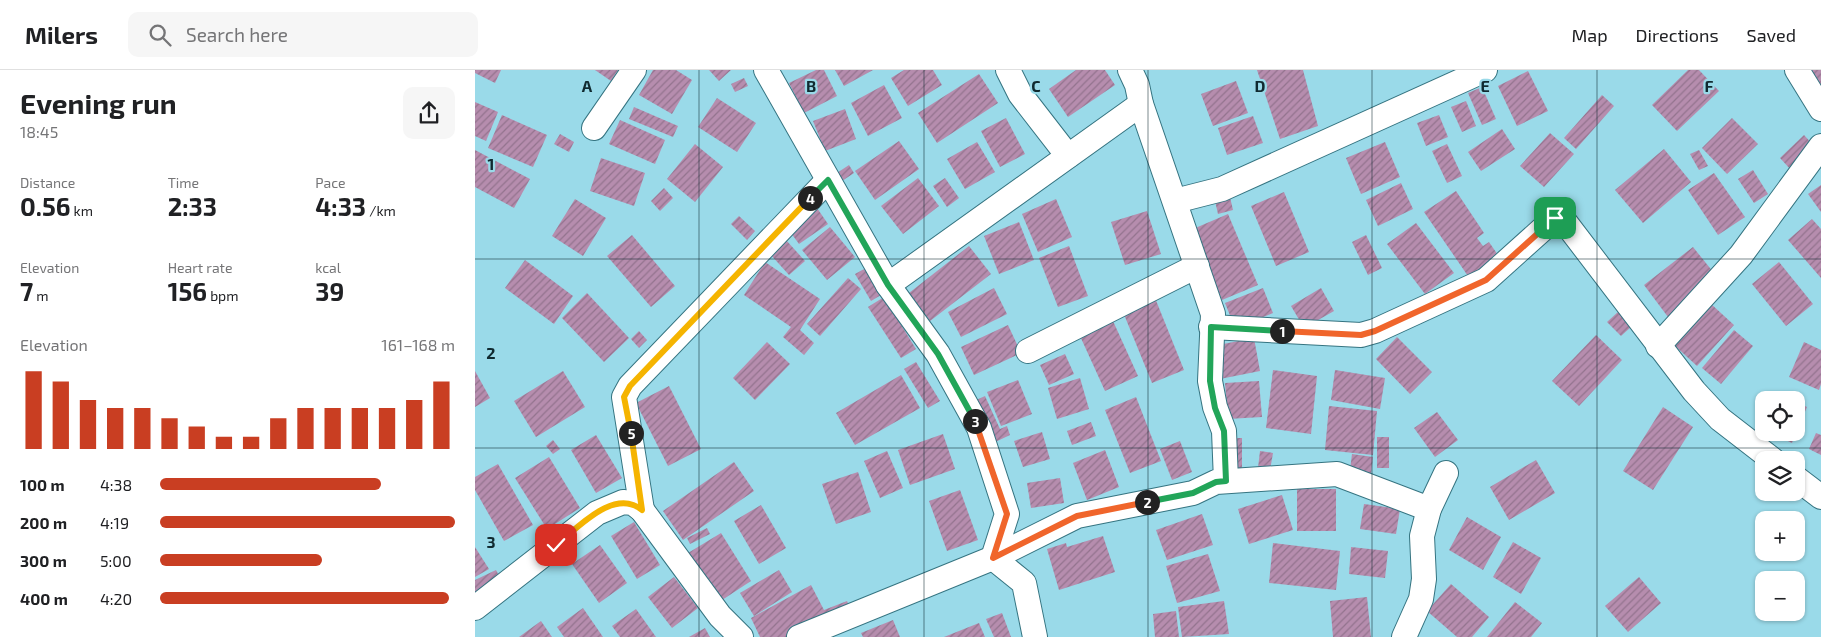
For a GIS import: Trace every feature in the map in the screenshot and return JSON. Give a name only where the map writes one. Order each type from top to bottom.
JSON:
[{"type":"street","points":[[594,128],[635,70]]},
{"type":"street","points":[[765,70],[888,285],[938,354],[979,428],[1007,514],[993,558]]},
{"type":"street","points":[[1007,70],[1020,94],[1069,156]]},
{"type":"street","points":[[1129,70],[1137,85],[1141,104],[1213,314],[1210,381],[1215,408],[1224,431],[1226,481]]},
{"type":"street","points":[[1175,201],[1222,189],[1485,70]]},
{"type":"street","points":[[1797,70],[1821,109]]},
{"type":"street","points":[[888,285],[1141,104]]},
{"type":"street","points":[[1659,346],[1741,255],[1821,146]]},
{"type":"street","points":[[642,510],[624,397],[630,386],[828,180]]},
{"type":"street","points":[[1211,327],[1361,335],[1375,331],[1486,280],[1555,218],[1562,218],[1694,391],[1720,419],[1761,451]]},
{"type":"street","points":[[1027,351],[1197,266]]},
{"type":"street","points":[[1404,637],[1421,599],[1425,579],[1422,536],[1429,509],[1446,473]]},
{"type":"street","points":[[799,637],[993,558],[1077,516],[1193,493],[1216,482],[1337,474],[1429,509]]},
{"type":"street","points":[[1805,485],[1821,497]]},
{"type":"street","points":[[475,608],[597,513],[623,502],[633,503],[642,510],[720,616],[741,637]]},
{"type":"street","points":[[993,558],[1024,583],[1035,637]]},
{"type":"building","points":[[475,70],[501,70],[495,83],[475,73]]},
{"type":"building","points":[[595,70],[618,70],[611,81]]},
{"type":"building","points":[[653,70],[676,70],[692,80],[672,114],[639,95]]},
{"type":"building","points":[[709,70],[731,70],[719,81]]},
{"type":"building","points":[[816,70],[824,70],[837,96],[804,113],[789,83]]},
{"type":"building","points":[[835,70],[873,70],[844,86]]},
{"type":"building","points":[[904,70],[933,70],[942,85],[908,106],[891,78]]},
{"type":"building","points":[[1076,70],[1105,70],[1115,85],[1068,117],[1049,89]]},
{"type":"building","points":[[1257,70],[1303,70],[1318,126],[1280,139]]},
{"type":"building","points":[[1688,70],[1699,70],[1719,91],[1677,131],[1652,105]]},
{"type":"building","points":[[1810,70],[1821,70],[1821,90]]},
{"type":"building","points":[[1528,71],[1548,111],[1517,126],[1498,86]]},
{"type":"building","points":[[979,74],[998,103],[937,143],[918,113]]},
{"type":"building","points":[[744,78],[748,86],[735,92],[731,84]]},
{"type":"building","points":[[1236,81],[1248,113],[1213,126],[1201,94]]},
{"type":"building","points":[[884,85],[902,118],[868,136],[851,103]]},
{"type":"building","points":[[1482,87],[1496,119],[1482,125],[1468,93]]},
{"type":"building","points":[[1602,95],[1614,106],[1576,149],[1564,138]]},
{"type":"building","points":[[717,98],[756,123],[737,152],[698,127]]},
{"type":"building","points":[[1466,101],[1476,126],[1462,132],[1451,107]]},
{"type":"building","points":[[475,102],[498,112],[486,141],[475,136]]},
{"type":"building","points":[[634,107],[678,126],[673,137],[629,119]]},
{"type":"building","points":[[845,109],[856,139],[825,151],[813,121]]},
{"type":"building","points":[[502,115],[547,135],[533,167],[488,148]]},
{"type":"building","points":[[1439,115],[1448,137],[1426,146],[1417,123]]},
{"type":"building","points":[[1253,116],[1263,143],[1227,155],[1218,128]]},
{"type":"building","points":[[1006,118],[1025,154],[1000,167],[981,131]]},
{"type":"building","points":[[1732,118],[1758,144],[1727,174],[1702,148]]},
{"type":"building","points":[[620,120],[665,140],[655,164],[609,144]]},
{"type":"building","points":[[1502,129],[1515,149],[1481,171],[1468,152]]},
{"type":"building","points":[[1550,133],[1574,154],[1544,187],[1520,166]]},
{"type":"building","points":[[560,134],[574,142],[569,152],[554,144]]},
{"type":"building","points":[[1804,135],[1815,147],[1791,170],[1780,158]]},
{"type":"building","points":[[899,141],[919,169],[875,200],[855,171]]},
{"type":"building","points":[[977,142],[995,172],[965,189],[947,159]]},
{"type":"building","points":[[1385,142],[1400,177],[1361,194],[1346,158]]},
{"type":"building","points":[[695,144],[723,167],[695,202],[667,179]]},
{"type":"building","points":[[1447,144],[1462,176],[1447,183],[1432,151]]},
{"type":"building","points":[[1664,149],[1691,182],[1643,223],[1615,190]]},
{"type":"building","points":[[475,150],[530,179],[514,208],[475,187]]},
{"type":"building","points":[[1699,150],[1708,166],[1699,170],[1690,154]]},
{"type":"building","points":[[601,158],[645,173],[634,206],[590,191]]},
{"type":"building","points":[[849,165],[854,173],[842,181],[837,173]]},
{"type":"building","points":[[1753,170],[1768,194],[1754,203],[1738,179]]},
{"type":"building","points":[[1714,173],[1745,217],[1718,235],[1688,190]]},
{"type":"building","points":[[918,178],[939,206],[903,234],[881,206]]},
{"type":"building","points":[[945,178],[959,198],[947,207],[933,186]]},
{"type":"building","points":[[1401,183],[1413,209],[1378,226],[1366,200]]},
{"type":"building","points":[[1821,185],[1821,212],[1808,194]]},
{"type":"building","points":[[664,188],[673,198],[660,211],[651,201]]},
{"type":"building","points":[[1456,191],[1484,233],[1477,238],[1483,246],[1489,242],[1500,258],[1470,279],[1424,212]]},
{"type":"building","points":[[1284,192],[1309,252],[1276,266],[1251,206]]},
{"type":"building","points":[[1230,197],[1233,210],[1218,214],[1215,201]]},
{"type":"building","points":[[575,199],[606,218],[583,256],[552,236]]},
{"type":"building","points":[[1056,199],[1072,237],[1038,252],[1022,214]]},
{"type":"building","points":[[817,208],[828,224],[799,244],[788,229]]},
{"type":"building","points":[[1147,211],[1161,254],[1125,265],[1111,222]]},
{"type":"building","points":[[1228,214],[1258,285],[1222,300],[1193,229]]},
{"type":"building","points":[[739,216],[755,231],[747,240],[731,224]]},
{"type":"building","points":[[1812,219],[1821,229],[1821,278],[1788,240]]},
{"type":"building","points":[[1019,222],[1034,260],[999,274],[984,236]]},
{"type":"building","points":[[1416,223],[1454,273],[1425,294],[1387,244]]},
{"type":"building","points":[[830,227],[855,257],[827,280],[802,250]]},
{"type":"building","points":[[632,235],[675,286],[651,307],[607,256]]},
{"type":"building","points":[[1366,235],[1382,268],[1368,275],[1352,242]]},
{"type":"building","points":[[786,240],[805,261],[789,275],[770,254]]},
{"type":"building","points":[[969,246],[991,274],[930,321],[909,293]]},
{"type":"building","points":[[1069,246],[1088,296],[1058,307],[1039,258]]},
{"type":"building","points":[[1693,247],[1718,278],[1668,317],[1644,285]]},
{"type":"building","points":[[525,260],[573,296],[554,324],[505,288]]},
{"type":"building","points":[[765,262],[820,299],[800,330],[814,343],[804,355],[783,337],[791,327],[744,295]]},
{"type":"building","points":[[1779,262],[1813,304],[1786,326],[1752,284]]},
{"type":"building","points":[[866,268],[881,295],[871,301],[855,274]]},
{"type":"building","points":[[848,278],[861,289],[820,336],[807,324]]},
{"type":"building","points":[[994,288],[1007,314],[961,337],[948,312]]},
{"type":"building","points":[[1263,288],[1273,313],[1235,328],[1225,303]]},
{"type":"building","points":[[1321,288],[1334,311],[1304,328],[1291,306]]},
{"type":"building","points":[[587,293],[629,338],[604,362],[562,318]]},
{"type":"building","points":[[884,297],[916,349],[901,358],[868,307]]},
{"type":"building","points":[[1155,298],[1184,370],[1152,383],[1123,312]]},
{"type":"building","points":[[1710,303],[1734,325],[1697,366],[1673,344]]},
{"type":"building","points":[[1619,311],[1632,326],[1621,336],[1607,322]]},
{"type":"building","points":[[1113,321],[1138,376],[1105,391],[1080,336]]},
{"type":"building","points":[[1008,325],[1021,353],[974,375],[961,347]]},
{"type":"building","points":[[1734,330],[1753,346],[1721,384],[1702,368]]},
{"type":"building","points":[[639,331],[647,340],[639,348],[631,339]]},
{"type":"building","points":[[1596,335],[1622,360],[1579,406],[1552,381]]},
{"type":"building","points":[[1397,337],[1432,372],[1410,394],[1376,359]]},
{"type":"building","points":[[1254,338],[1260,371],[1220,379],[1213,346]]},
{"type":"building","points":[[767,342],[790,364],[755,400],[733,378]]},
{"type":"building","points":[[1804,342],[1821,350],[1821,384],[1819,390],[1789,377]]},
{"type":"building","points":[[1065,354],[1074,374],[1049,385],[1040,365]]},
{"type":"building","points":[[916,362],[940,401],[928,408],[904,369]]},
{"type":"building","points":[[1273,370],[1317,376],[1311,434],[1266,428]]},
{"type":"building","points":[[1335,370],[1385,378],[1380,409],[1331,400]]},
{"type":"building","points":[[475,371],[490,398],[475,407]]},
{"type":"building","points":[[563,371],[585,407],[536,437],[514,401]]},
{"type":"building","points":[[901,375],[920,408],[855,445],[836,413]]},
{"type":"building","points":[[1080,378],[1089,409],[1057,419],[1048,388]]},
{"type":"building","points":[[1018,380],[1032,414],[1001,426],[987,392]]},
{"type":"building","points":[[1259,381],[1262,417],[1228,419],[1225,383]]},
{"type":"building","points":[[669,386],[701,449],[668,466],[636,403]]},
{"type":"building","points":[[985,396],[1000,429],[1007,426],[1010,435],[991,444],[972,402]]},
{"type":"building","points":[[1136,397],[1161,461],[1130,473],[1105,410]]},
{"type":"building","points":[[1329,406],[1377,411],[1373,455],[1325,450]]},
{"type":"building","points":[[1663,407],[1693,427],[1653,490],[1623,471]]},
{"type":"building","points":[[1437,412],[1458,440],[1435,457],[1414,428]]},
{"type":"building","points":[[1091,422],[1096,436],[1072,445],[1067,431]]},
{"type":"building","points":[[1042,432],[1050,459],[1023,467],[1014,441]]},
{"type":"building","points":[[1816,433],[1821,435],[1821,455],[1809,449]]},
{"type":"building","points":[[943,434],[955,469],[910,485],[898,450]]},
{"type":"building","points":[[596,435],[622,478],[596,493],[571,450]]},
{"type":"building","points":[[1377,437],[1389,437],[1389,468],[1377,468]]},
{"type":"building","points":[[1230,438],[1242,438],[1242,474],[1229,474]]},
{"type":"building","points":[[553,440],[560,449],[553,454],[546,446]]},
{"type":"building","points":[[1180,441],[1192,472],[1172,480],[1160,449]]},
{"type":"building","points":[[1105,450],[1119,487],[1087,500],[1073,463]]},
{"type":"building","points":[[887,451],[903,488],[880,498],[864,461]]},
{"type":"building","points":[[1260,451],[1273,453],[1270,470],[1258,468]]},
{"type":"building","points":[[1352,454],[1373,457],[1371,474],[1350,470]]},
{"type":"building","points":[[549,457],[580,508],[547,529],[515,478]]},
{"type":"building","points":[[1536,460],[1555,493],[1509,520],[1490,487]]},
{"type":"building","points":[[734,462],[754,491],[683,540],[663,511]]},
{"type":"building","points":[[498,464],[533,525],[504,541],[475,490],[475,477]]},
{"type":"building","points":[[858,472],[871,512],[836,524],[822,484]]},
{"type":"building","points":[[1060,478],[1064,503],[1031,508],[1027,483]]},
{"type":"building","points":[[1297,489],[1336,489],[1336,531],[1297,531]]},
{"type":"building","points":[[960,490],[978,540],[947,551],[929,501]]},
{"type":"building","points":[[1282,495],[1293,530],[1249,544],[1238,509]]},
{"type":"building","points":[[1364,504],[1400,509],[1396,534],[1360,529]]},
{"type":"building","points":[[761,505],[786,548],[759,564],[734,521]]},
{"type":"building","points":[[1202,514],[1213,545],[1167,560],[1156,530]]},
{"type":"building","points":[[1467,517],[1501,537],[1483,570],[1449,550]]},
{"type":"building","points":[[634,522],[660,565],[637,579],[611,536]]},
{"type":"building","points":[[707,528],[710,534],[690,544],[687,538]]},
{"type":"building","points":[[721,533],[751,581],[719,602],[688,553]]},
{"type":"building","points":[[1103,536],[1115,572],[1059,590],[1047,549],[1066,543],[1067,547]]},
{"type":"building","points":[[1513,542],[1541,558],[1521,594],[1493,577]]},
{"type":"building","points":[[1273,543],[1340,551],[1336,590],[1269,583]]},
{"type":"building","points":[[600,545],[627,583],[599,603],[572,564]]},
{"type":"building","points":[[475,547],[489,569],[475,577]]},
{"type":"building","points":[[1351,547],[1388,551],[1385,578],[1349,574]]},
{"type":"building","points":[[1208,554],[1220,591],[1177,603],[1166,566]]},
{"type":"building","points":[[496,570],[502,581],[475,595],[475,580]]},
{"type":"building","points":[[779,570],[792,592],[754,616],[740,593]]},
{"type":"building","points":[[674,577],[698,608],[672,628],[648,597]]},
{"type":"building","points":[[1639,577],[1661,603],[1628,632],[1605,606]]},
{"type":"building","points":[[1451,584],[1489,617],[1472,637],[1457,637],[1427,611]]},
{"type":"building","points":[[811,585],[824,610],[847,601],[852,612],[792,637],[760,637],[751,618]]},
{"type":"building","points":[[1367,597],[1371,637],[1333,637],[1330,601]]},
{"type":"building","points":[[1224,601],[1229,634],[1182,637],[1178,607]]},
{"type":"building","points":[[1515,602],[1542,623],[1531,637],[1487,637]]},
{"type":"building","points":[[583,608],[603,637],[564,637],[557,627]]},
{"type":"building","points":[[636,609],[656,637],[620,637],[612,626]]},
{"type":"building","points":[[1176,611],[1179,637],[1155,637],[1153,614]]},
{"type":"building","points":[[1002,613],[1011,637],[994,637],[986,619]]},
{"type":"building","points":[[893,620],[900,637],[863,637],[861,633]]},
{"type":"building","points":[[541,621],[552,637],[519,637]]},
{"type":"building","points":[[979,623],[985,637],[944,637]]},
{"type":"building","points":[[705,628],[710,637],[689,637]]},
{"type":"route","points":[[556,545],[597,513],[611,505],[623,502],[633,503],[642,510],[628,412],[624,397],[630,386],[828,180],[888,285],[938,354],[979,428],[1007,514],[993,558],[1077,516],[1193,493],[1216,482],[1226,481],[1224,477],[1224,431],[1215,408],[1210,381],[1211,327],[1361,335],[1375,331],[1486,280],[1555,218]]}]
